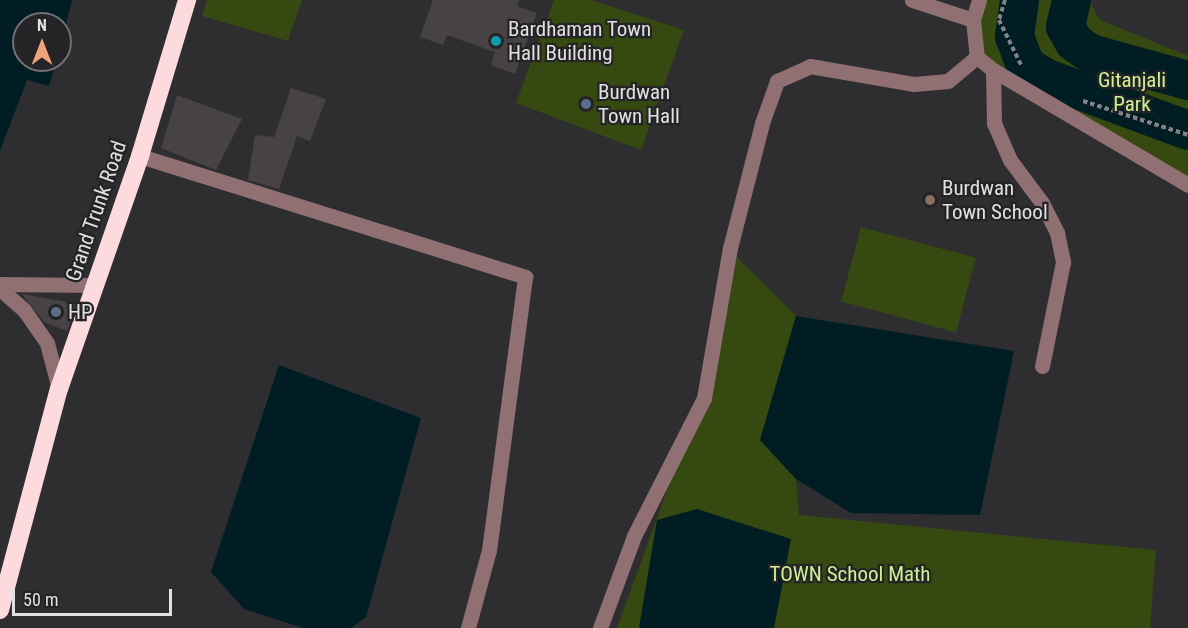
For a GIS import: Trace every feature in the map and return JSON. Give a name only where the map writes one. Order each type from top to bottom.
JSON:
[{"type":"highway","name":"Grand Trunk Road","points":[[0,610],[59,389],[140,156],[187,0]]},
{"type":"street","points":[[912,0],[973,20]]},
{"type":"street","points":[[979,0],[973,20],[977,57],[993,70],[1188,185]]},
{"type":"street","points":[[600,628],[634,536],[704,398],[730,248],[762,123],[777,81],[810,66],[914,84],[948,81],[977,57]]},
{"type":"street","points":[[993,70],[994,123],[1010,160],[1042,203],[1058,233],[1063,262],[1042,366]]},
{"type":"street","points":[[140,156],[525,277],[489,550],[468,628]]},
{"type":"street","points":[[0,284],[94,285]]},
{"type":"street","points":[[0,289],[24,310],[46,343],[59,389]]},
{"type":"path","points":[[1005,0],[999,20],[1027,72]]},
{"type":"path","points":[[1071,97],[1188,135]]},
{"type":"green space","points":[[207,0],[302,0],[288,41],[202,16]]},
{"type":"green space","points":[[554,0],[591,0],[684,30],[641,150],[516,103]]},
{"type":"green space","name":"Gitanjali Park","points":[[979,0],[1092,0],[1091,5],[1100,20],[1188,56],[1188,185],[977,57]]},
{"type":"green space","points":[[861,227],[976,258],[956,332],[841,301]]},
{"type":"green space","name":"TOWN School Math","points":[[731,251],[796,316],[760,440],[796,479],[799,515],[1156,550],[1150,628],[617,628],[668,488],[706,399]]},
{"type":"water","points":[[0,0],[72,0],[69,12],[12,12],[12,72],[53,72],[49,86],[27,80],[0,151]]},
{"type":"water","points":[[796,316],[1014,351],[980,515],[851,513],[796,479],[760,440]]},
{"type":"water","points":[[279,365],[421,418],[366,617],[351,628],[303,628],[244,609],[211,572]]},
{"type":"water","points":[[697,509],[791,539],[774,628],[639,628],[657,520]]},
{"type":"building","name":"Bardhaman Town Hall Building","points":[[433,0],[519,0],[517,6],[537,13],[515,74],[491,65],[495,52],[447,35],[443,45],[420,37]]},
{"type":"building","points":[[291,88],[326,99],[310,141],[297,136],[279,189],[248,180],[255,135],[274,137]]},
{"type":"building","points":[[177,95],[242,119],[216,170],[161,148]]},
{"type":"building","name":"HP","points":[[22,294],[77,304],[67,331],[44,322]]},
{"type":"waterway","points":[[1019,0],[1014,36],[1025,65],[1044,77],[1188,130]]},
{"type":"waterway","points":[[1071,0],[1065,26],[1074,42],[1090,53],[1188,80]]},
{"type":"place","name":"Bardhaman Town Hall Building","points":[[496,41]]},
{"type":"place","name":"Burdwan Town Hall","points":[[586,104]]},
{"type":"place","name":"Burdwan Town School","points":[[930,200]]},
{"type":"place","name":"HP","points":[[56,312]]}]
